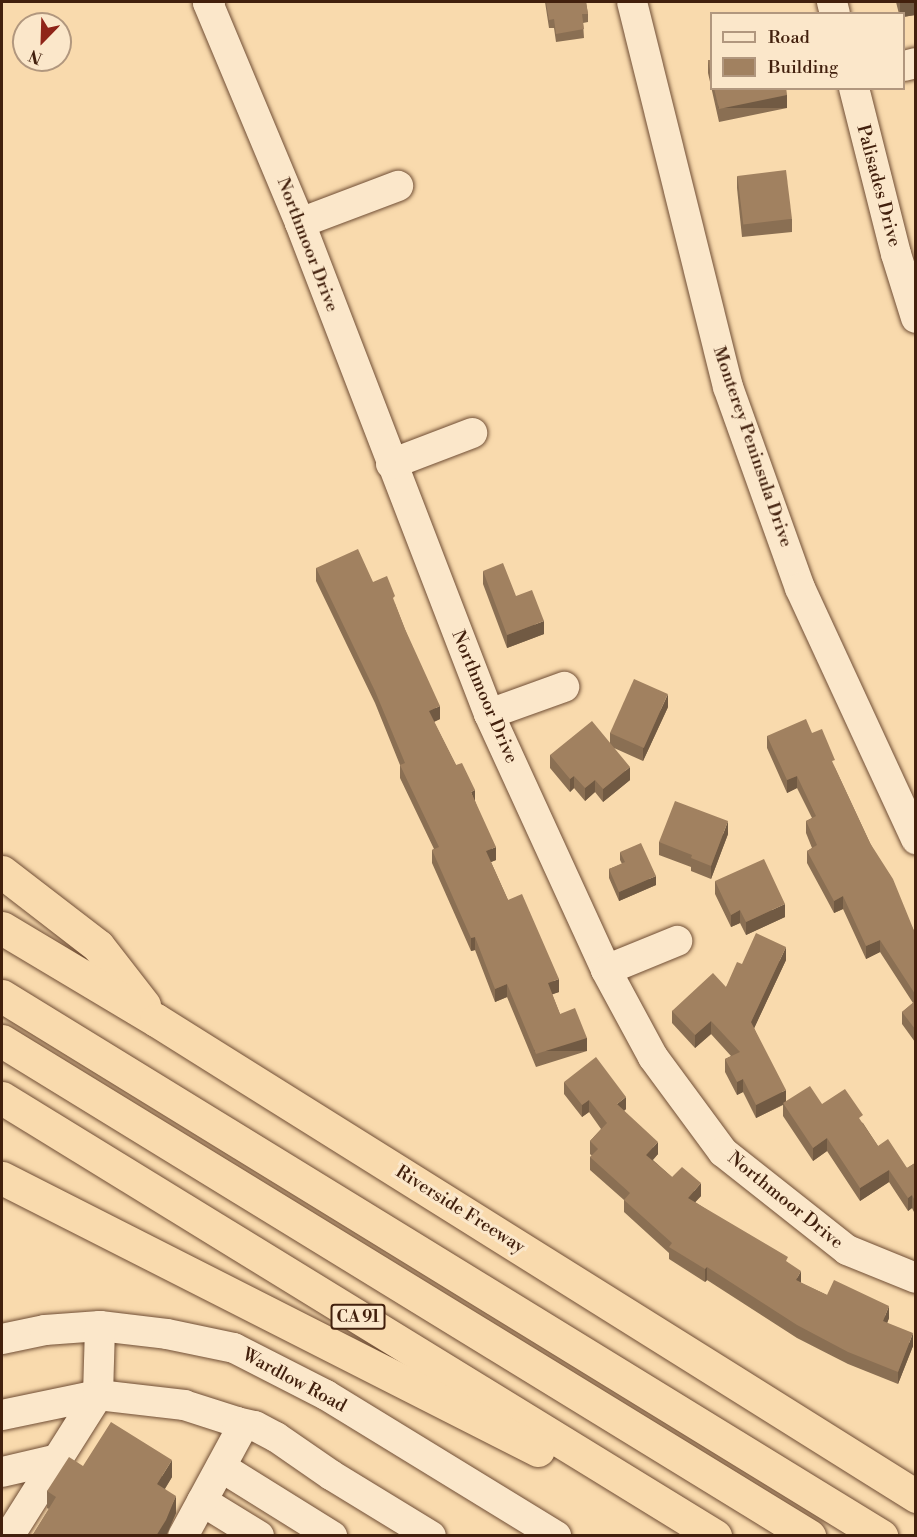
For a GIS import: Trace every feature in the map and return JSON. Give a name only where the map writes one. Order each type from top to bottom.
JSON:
[{"type":"highway","points":[[2,872],[98,946],[156,1020]]},
{"type":"highway","name":"Riverside Freeway","points":[[2,928],[156,1020],[915,1496]]},
{"type":"highway","points":[[2,996],[881,1536]]},
{"type":"highway","points":[[2,1041],[629,1423],[808,1536]]},
{"type":"highway","name":"CA 91","points":[[2,1098],[715,1536]]},
{"type":"highway","points":[[2,1178],[704,1536]]},
{"type":"street","name":"Northmoor Drive","points":[[209,2],[300,223],[489,714],[606,970],[653,1057],[723,1152],[847,1250],[915,1278]]},
{"type":"street","name":"Monterey Peninsula Drive","points":[[632,2],[728,387],[800,588],[915,839]]},
{"type":"street","name":"Palisades Drive","points":[[855,90],[906,251],[915,318]]},
{"type":"street","points":[[300,223],[398,186]]},
{"type":"street","points":[[391,464],[472,433]]},
{"type":"street","points":[[489,714],[564,687]]},
{"type":"street","points":[[606,970],[677,941]]},
{"type":"street","points":[[9,1536],[99,1395],[100,1326]]},
{"type":"street","name":"Wardlow Road","points":[[2,1339],[45,1330],[100,1326],[167,1334],[234,1348],[326,1395],[538,1531]]},
{"type":"street","points":[[2,1415],[99,1395],[184,1405],[255,1426],[276,1437],[331,1475],[431,1536]]},
{"type":"street","points":[[183,1536],[239,1432],[237,1422]]},
{"type":"street","points":[[2,1472],[58,1459]]},
{"type":"street","points":[[220,1467],[332,1536]]},
{"type":"street","points":[[202,1501],[259,1536]]},
{"type":"building","points":[[546,2],[586,2],[588,14],[582,14],[584,29],[556,34],[554,19],[549,20]]},
{"type":"building","points":[[714,90],[786,90],[787,95],[719,109]]},
{"type":"building","points":[[786,170],[792,219],[743,225],[737,176]]},
{"type":"building","points":[[358,549],[373,582],[387,576],[405,629],[440,706],[429,711],[456,765],[462,763],[475,790],[471,792],[496,847],[486,851],[508,900],[522,894],[559,979],[548,983],[560,1014],[575,1008],[587,1038],[536,1054],[507,984],[495,989],[475,937],[471,938],[432,850],[439,847],[400,765],[405,763],[375,691],[316,568]]},
{"type":"building","points":[[503,563],[516,596],[532,590],[544,621],[507,635],[483,571]]},
{"type":"building","points":[[634,679],[668,694],[644,748],[610,733]]},
{"type":"building","points":[[806,719],[812,733],[822,729],[835,760],[832,761],[870,843],[893,879],[915,933],[915,994],[880,940],[866,946],[843,896],[834,901],[807,851],[817,845],[806,821],[816,816],[797,776],[787,780],[767,736]]},
{"type":"building","points":[[592,721],[630,767],[603,789],[595,780],[585,788],[574,776],[570,779],[550,755]]},
{"type":"building","points":[[675,801],[728,821],[711,866],[691,858],[692,855],[659,842]]},
{"type":"building","points":[[641,843],[656,876],[619,892],[609,869],[625,862],[620,852]]},
{"type":"building","points":[[764,859],[785,904],[746,922],[740,910],[731,915],[715,881]]},
{"type":"building","points":[[756,933],[786,947],[751,1022],[786,1090],[756,1105],[743,1079],[737,1082],[725,1059],[740,1052],[711,1021],[695,1035],[672,1011],[713,973],[726,987],[737,962],[742,964]]},
{"type":"building","points":[[915,1001],[915,1029],[902,1012]]},
{"type":"building","points":[[596,1057],[626,1097],[617,1104],[658,1142],[646,1155],[672,1177],[682,1167],[701,1183],[688,1198],[788,1257],[786,1261],[801,1271],[796,1280],[827,1295],[834,1280],[889,1306],[883,1321],[913,1333],[898,1372],[848,1352],[797,1325],[707,1267],[705,1269],[669,1247],[672,1243],[624,1200],[630,1193],[590,1157],[598,1149],[590,1141],[607,1123],[589,1100],[582,1105],[564,1082]]},
{"type":"building","points":[[810,1086],[822,1104],[845,1089],[863,1115],[859,1118],[878,1146],[888,1139],[907,1168],[915,1163],[915,1201],[912,1195],[908,1198],[889,1170],[860,1188],[827,1138],[813,1148],[783,1103]]},
{"type":"building","points":[[111,1422],[172,1460],[157,1484],[176,1496],[156,1536],[32,1536],[56,1497],[47,1491],[69,1457],[83,1466]]}]
